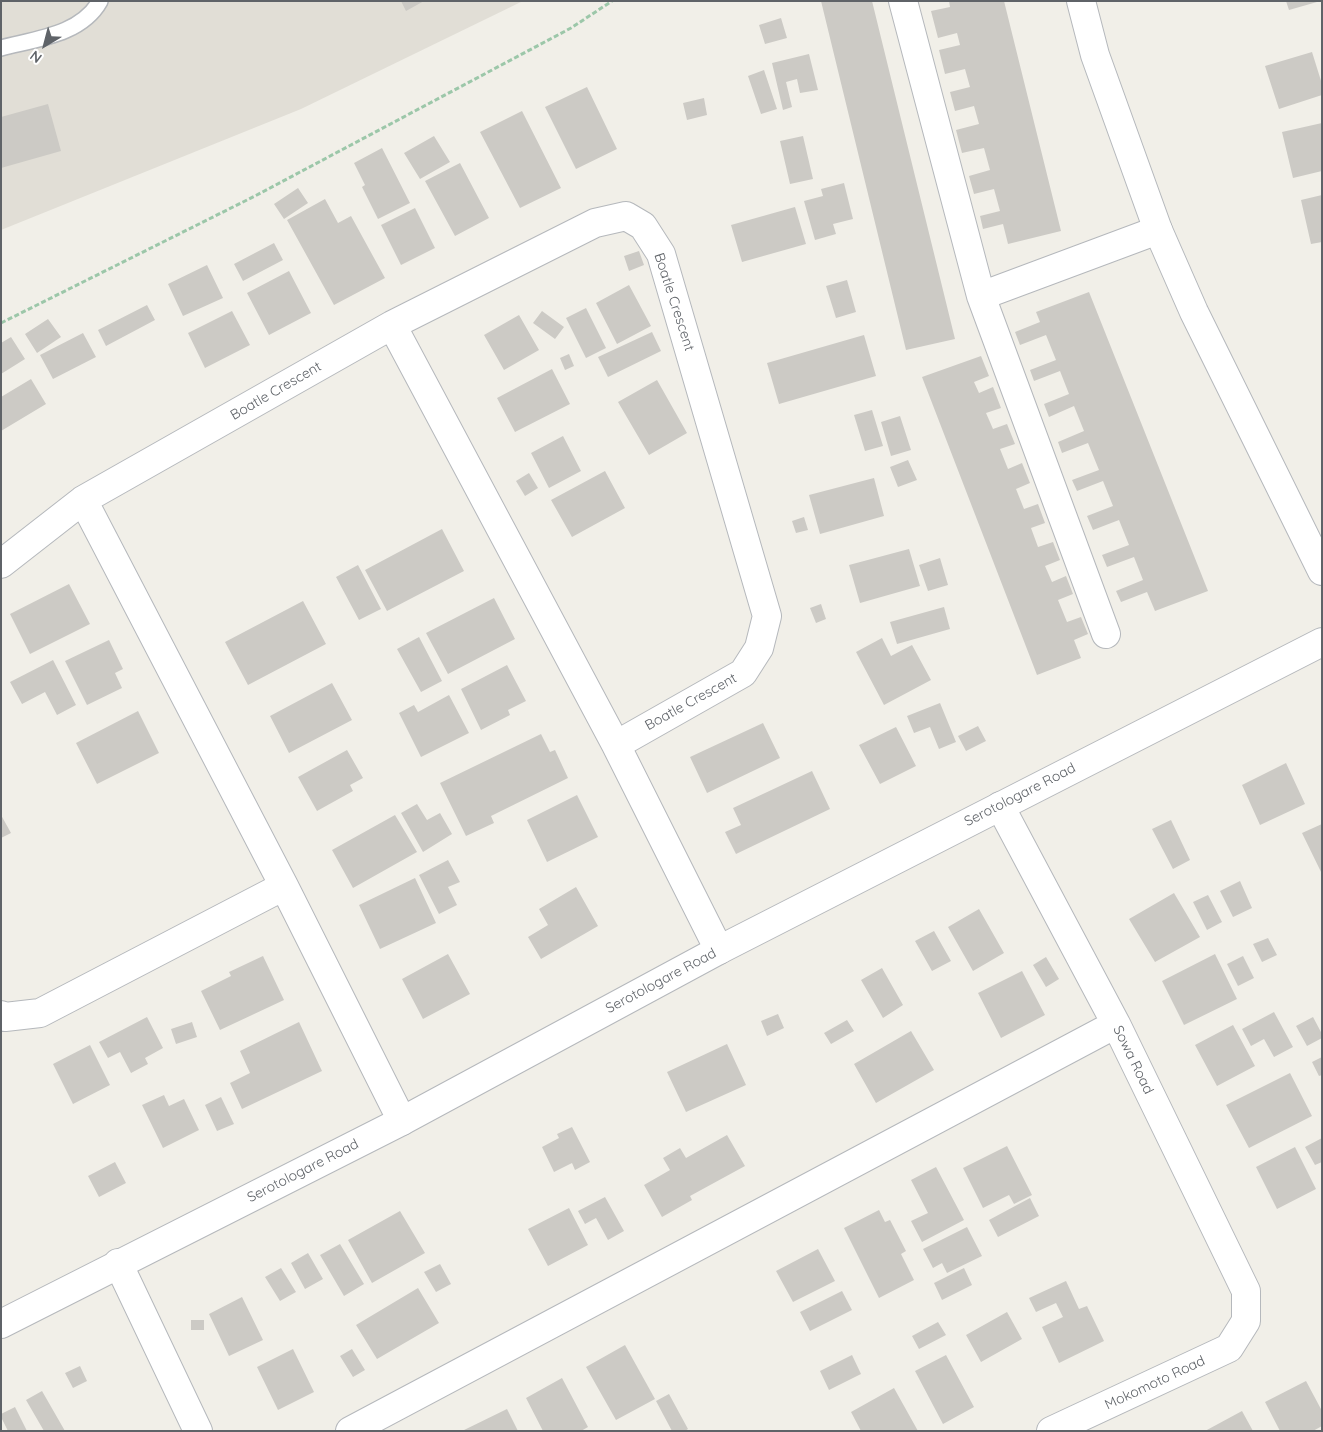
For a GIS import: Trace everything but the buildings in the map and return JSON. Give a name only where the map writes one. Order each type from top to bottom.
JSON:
[{"type":"street","points":[[903,1],[981,296],[1106,634]]},
{"type":"street","points":[[1081,1],[1095,55],[1158,230],[1194,312],[1322,571]]},
{"type":"street","name":"Boatle Crescent","points":[[1,564],[84,500],[392,325],[595,223],[626,216],[643,226],[661,254],[767,616],[760,648],[742,673],[616,745]]},
{"type":"street","points":[[981,296],[1158,230]]},
{"type":"street","points":[[392,325],[616,745],[719,950]]},
{"type":"street","points":[[84,500],[284,886],[402,1121]]},
{"type":"street","name":"Serotologare Road","points":[[1,1324],[118,1263],[402,1121],[719,950],[1322,642]]},
{"type":"street","name":"Sowa Road","points":[[1000,806],[1116,1024],[1246,1291],[1246,1321]]},
{"type":"street","points":[[1,1015],[5,1017],[40,1013],[284,886]]},
{"type":"street","points":[[350,1431],[1116,1024]]},
{"type":"street","points":[[118,1263],[198,1431]]},
{"type":"street","name":"Mokomoto Road","points":[[1051,1431],[1229,1348],[1246,1321]]},
{"type":"lane","points":[[1,48],[59,34],[77,24],[95,10],[100,1]]},
{"type":"path","points":[[1,323],[255,196],[570,28],[612,1]]},
{"type":"shaded area","points":[[1,1],[523,1],[301,109],[1,230]]}]
